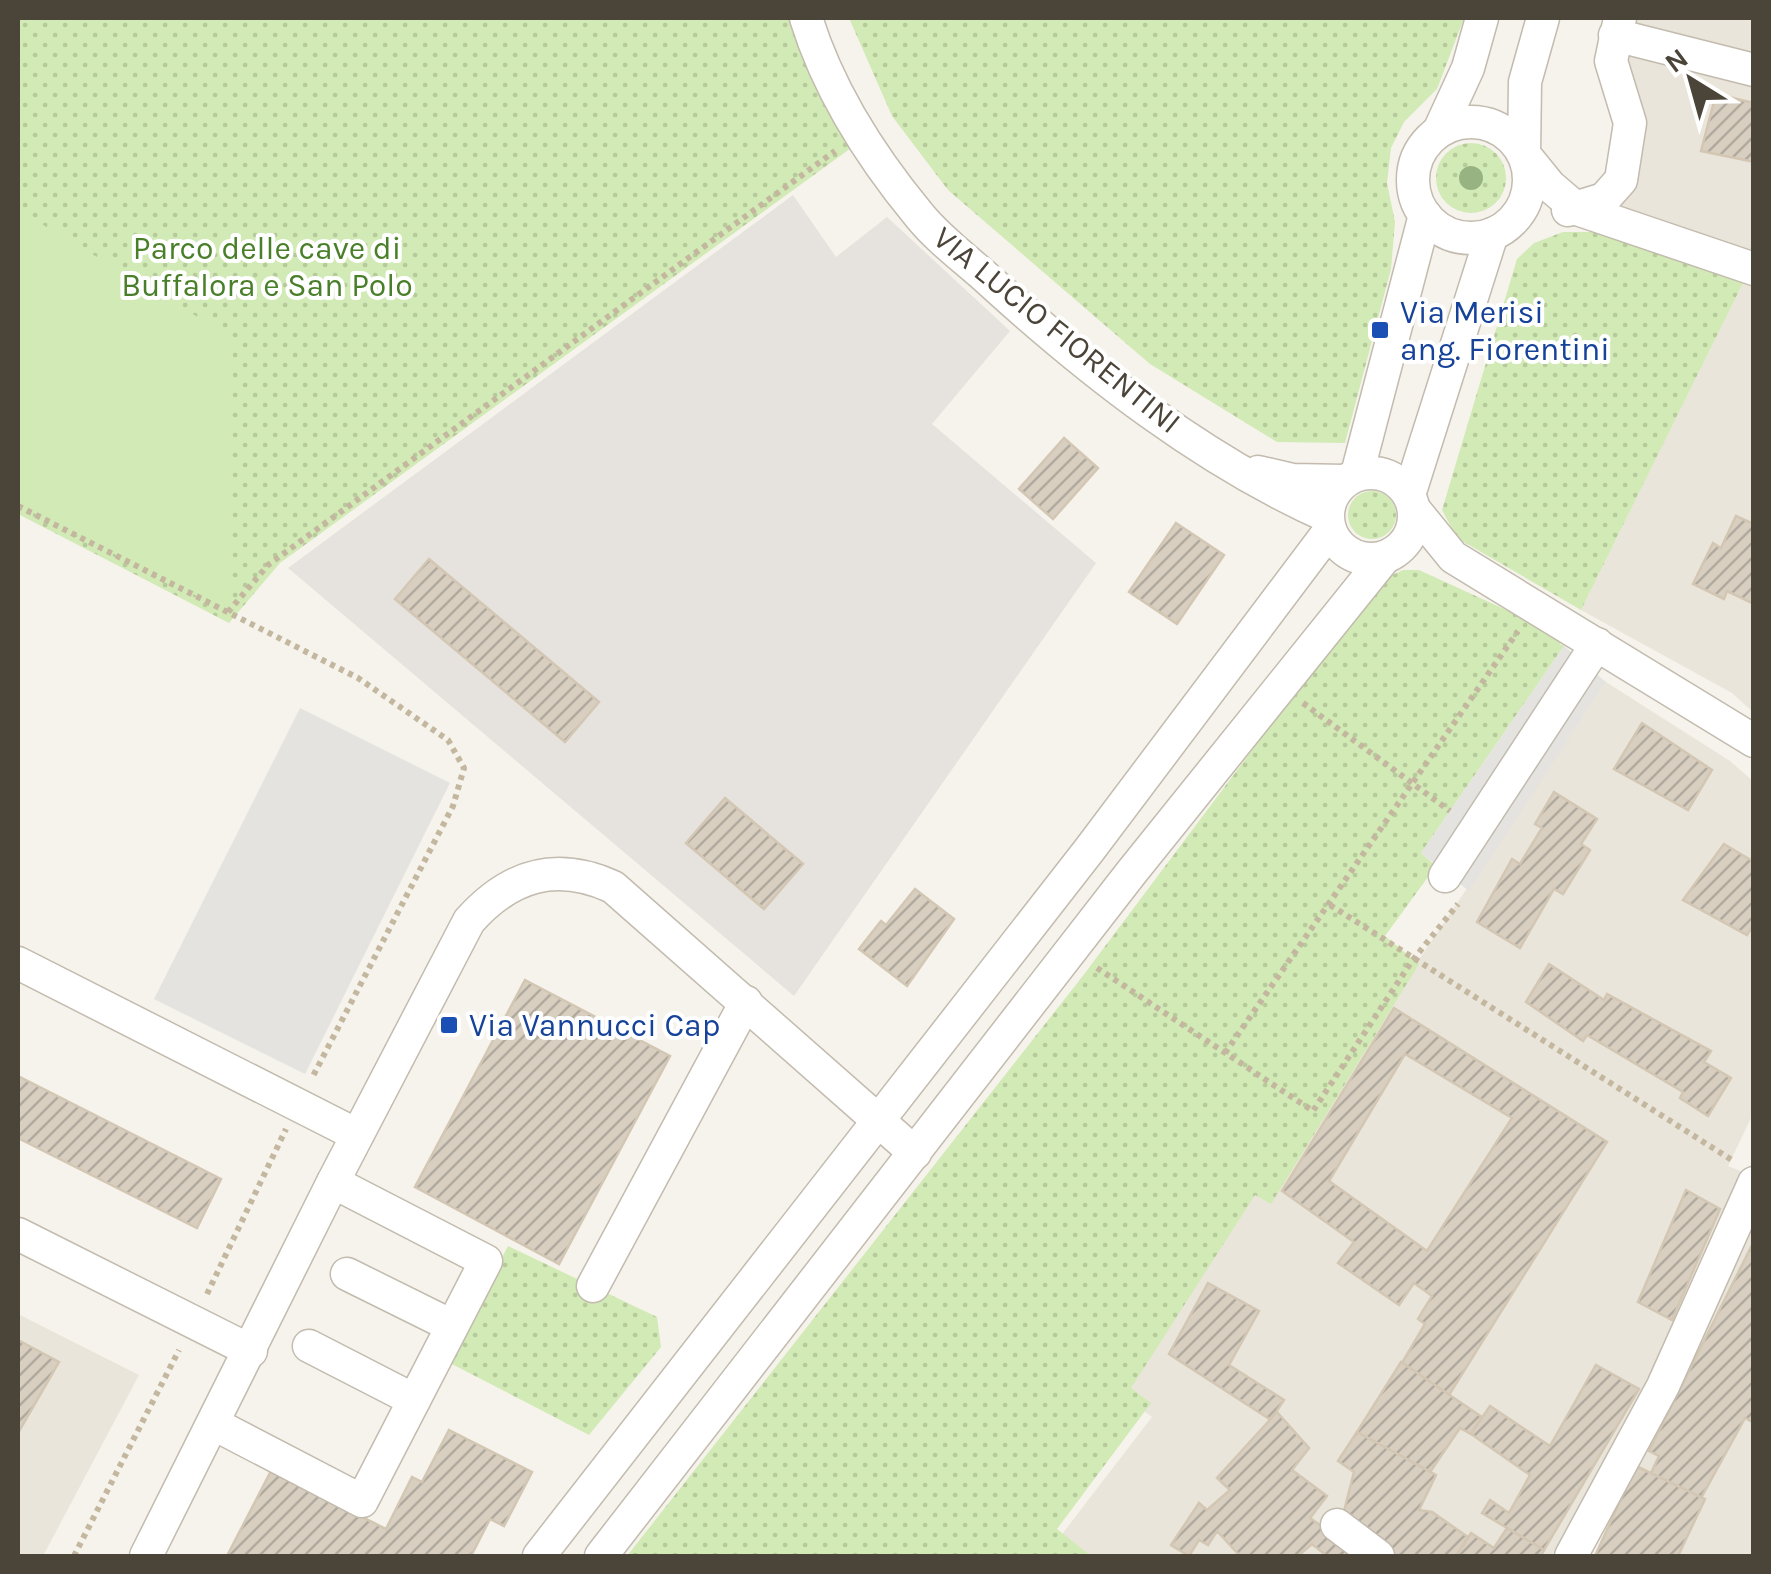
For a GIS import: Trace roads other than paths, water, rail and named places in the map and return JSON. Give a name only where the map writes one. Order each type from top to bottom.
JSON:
[{"type":"street","name":"VIA LUCIO FIORENTINI","points":[[806,18],[859,132],[922,219],[1015,304],[1159,419],[1329,523]]},
{"type":"street","points":[[1453,557],[1392,553],[1358,558],[1336,542],[1329,523],[1330,503],[1351,478],[1424,215],[1412,180],[1424,144],[1439,131],[1468,68],[1482,18]]},
{"type":"street","points":[[601,1556],[1071,950],[1408,538],[1412,502],[1500,230],[1528,194],[1525,82],[1543,18]]},
{"type":"street","points":[[1424,215],[1454,236],[1500,230],[1533,216],[1576,209],[1604,199],[1621,180],[1630,142],[1630,123],[1611,61],[1617,26],[1754,70]]},
{"type":"street","points":[[1439,131],[1478,121],[1513,138],[1576,209],[1754,269]]},
{"type":"street","name":"VIA LUCIO FIORENTINI","points":[[1240,468],[1292,480],[1351,478]]},
{"type":"street","points":[[1351,478],[1387,475],[1453,557],[1754,741]]},
{"type":"street","points":[[539,1556],[878,1121],[1329,523]]},
{"type":"street","points":[[1446,876],[1597,644]]},
{"type":"street","points":[[146,1556],[357,1134],[469,921],[487,901],[538,873],[591,877],[613,887],[915,1152]]},
{"type":"street","points":[[18,963],[357,1134]]},
{"type":"street","points":[[593,1286],[746,1002]]},
{"type":"street","points":[[1571,1556],[1663,1386],[1748,1174]]},
{"type":"street","points":[[214,1424],[362,1501],[486,1261],[333,1182]]},
{"type":"street","points":[[18,1234],[251,1351]]},
{"type":"street","points":[[348,1274],[452,1326]]},
{"type":"street","points":[[309,1346],[414,1400]]},
{"type":"street","points":[[1336,1525],[1378,1556]]},
{"type":"place","name":"Via Merisi ang. Fiorentini","points":[[1380,330]]},
{"type":"place","name":"Via Vannucci Cap","points":[[449,1025]]},
{"type":"park label","name":"Parco delle cave di Buffalora e San Polo","points":[[267,266]]}]
